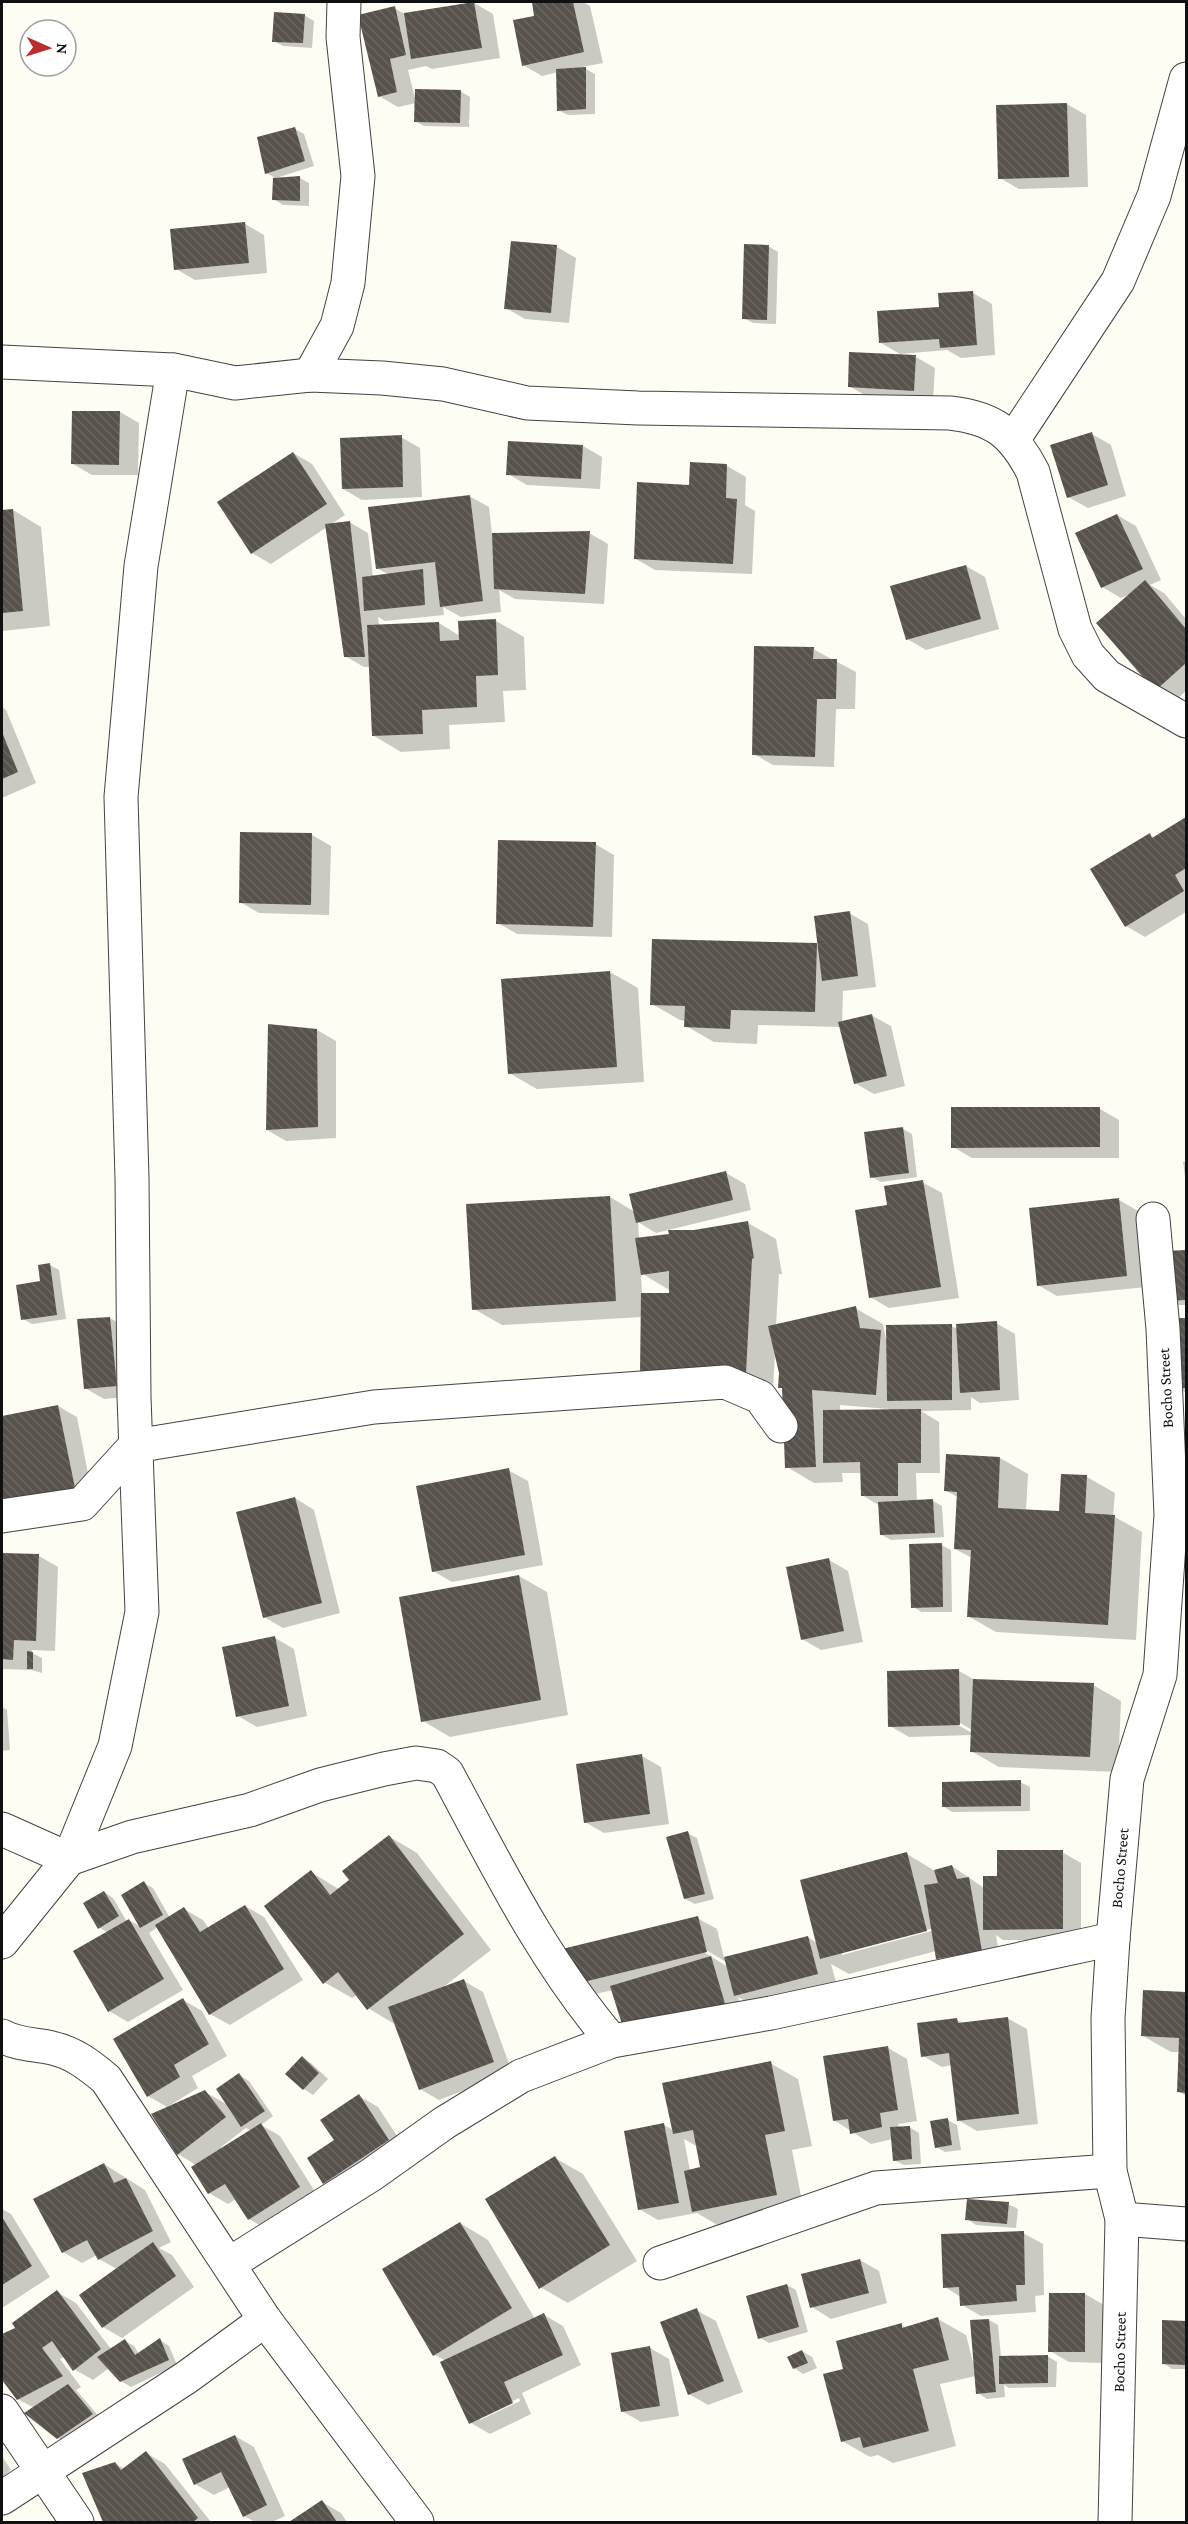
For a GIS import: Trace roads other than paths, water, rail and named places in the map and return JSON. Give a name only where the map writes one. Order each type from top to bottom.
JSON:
[{"type":"street","points":[[310,375],[337,327],[348,283],[358,176],[343,37],[344,2]]},
{"type":"street","points":[[1013,440],[1118,281],[1154,196],[1186,79]]},
{"type":"street","points":[[2,362],[173,370],[235,383],[310,375],[382,378],[443,384],[527,403],[649,409],[950,413],[976,416],[1002,429],[1022,450],[1032,472],[1075,629],[1088,654],[1107,676],[1186,721]]},
{"type":"street","points":[[2,1942],[69,1859],[115,1746],[142,1612],[135,1446],[132,1178],[121,797],[141,566],[173,370]]},
{"type":"street","name":"Bocho Street","points":[[1116,2523],[1122,2219],[1110,2171],[1108,2018],[1113,1939],[1127,1779],[1173,1674],[1171,1515],[1162,1329],[1153,1219]]},
{"type":"street","points":[[2,1516],[82,1504],[135,1446],[374,1407],[725,1382],[760,1397],[781,1426]]},
{"type":"street","points":[[2,1829],[69,1859],[132,1837],[250,1810],[320,1785],[384,1768],[416,1763],[437,1766],[447,1773],[535,1935],[580,2003],[612,2041]]},
{"type":"street","points":[[229,2264],[371,2175],[444,2123],[521,2076],[612,2041],[771,2013],[1113,1939]]},
{"type":"street","points":[[2,2036],[14,2043],[52,2048],[71,2054],[106,2079],[265,2320],[417,2523]]},
{"type":"street","points":[[660,2263],[876,2188],[1110,2171]]},
{"type":"street","points":[[1122,2219],[1186,2224]]},
{"type":"street","points":[[2,2498],[187,2377],[265,2320]]},
{"type":"street","points":[[2,2411],[77,2523]]}]
